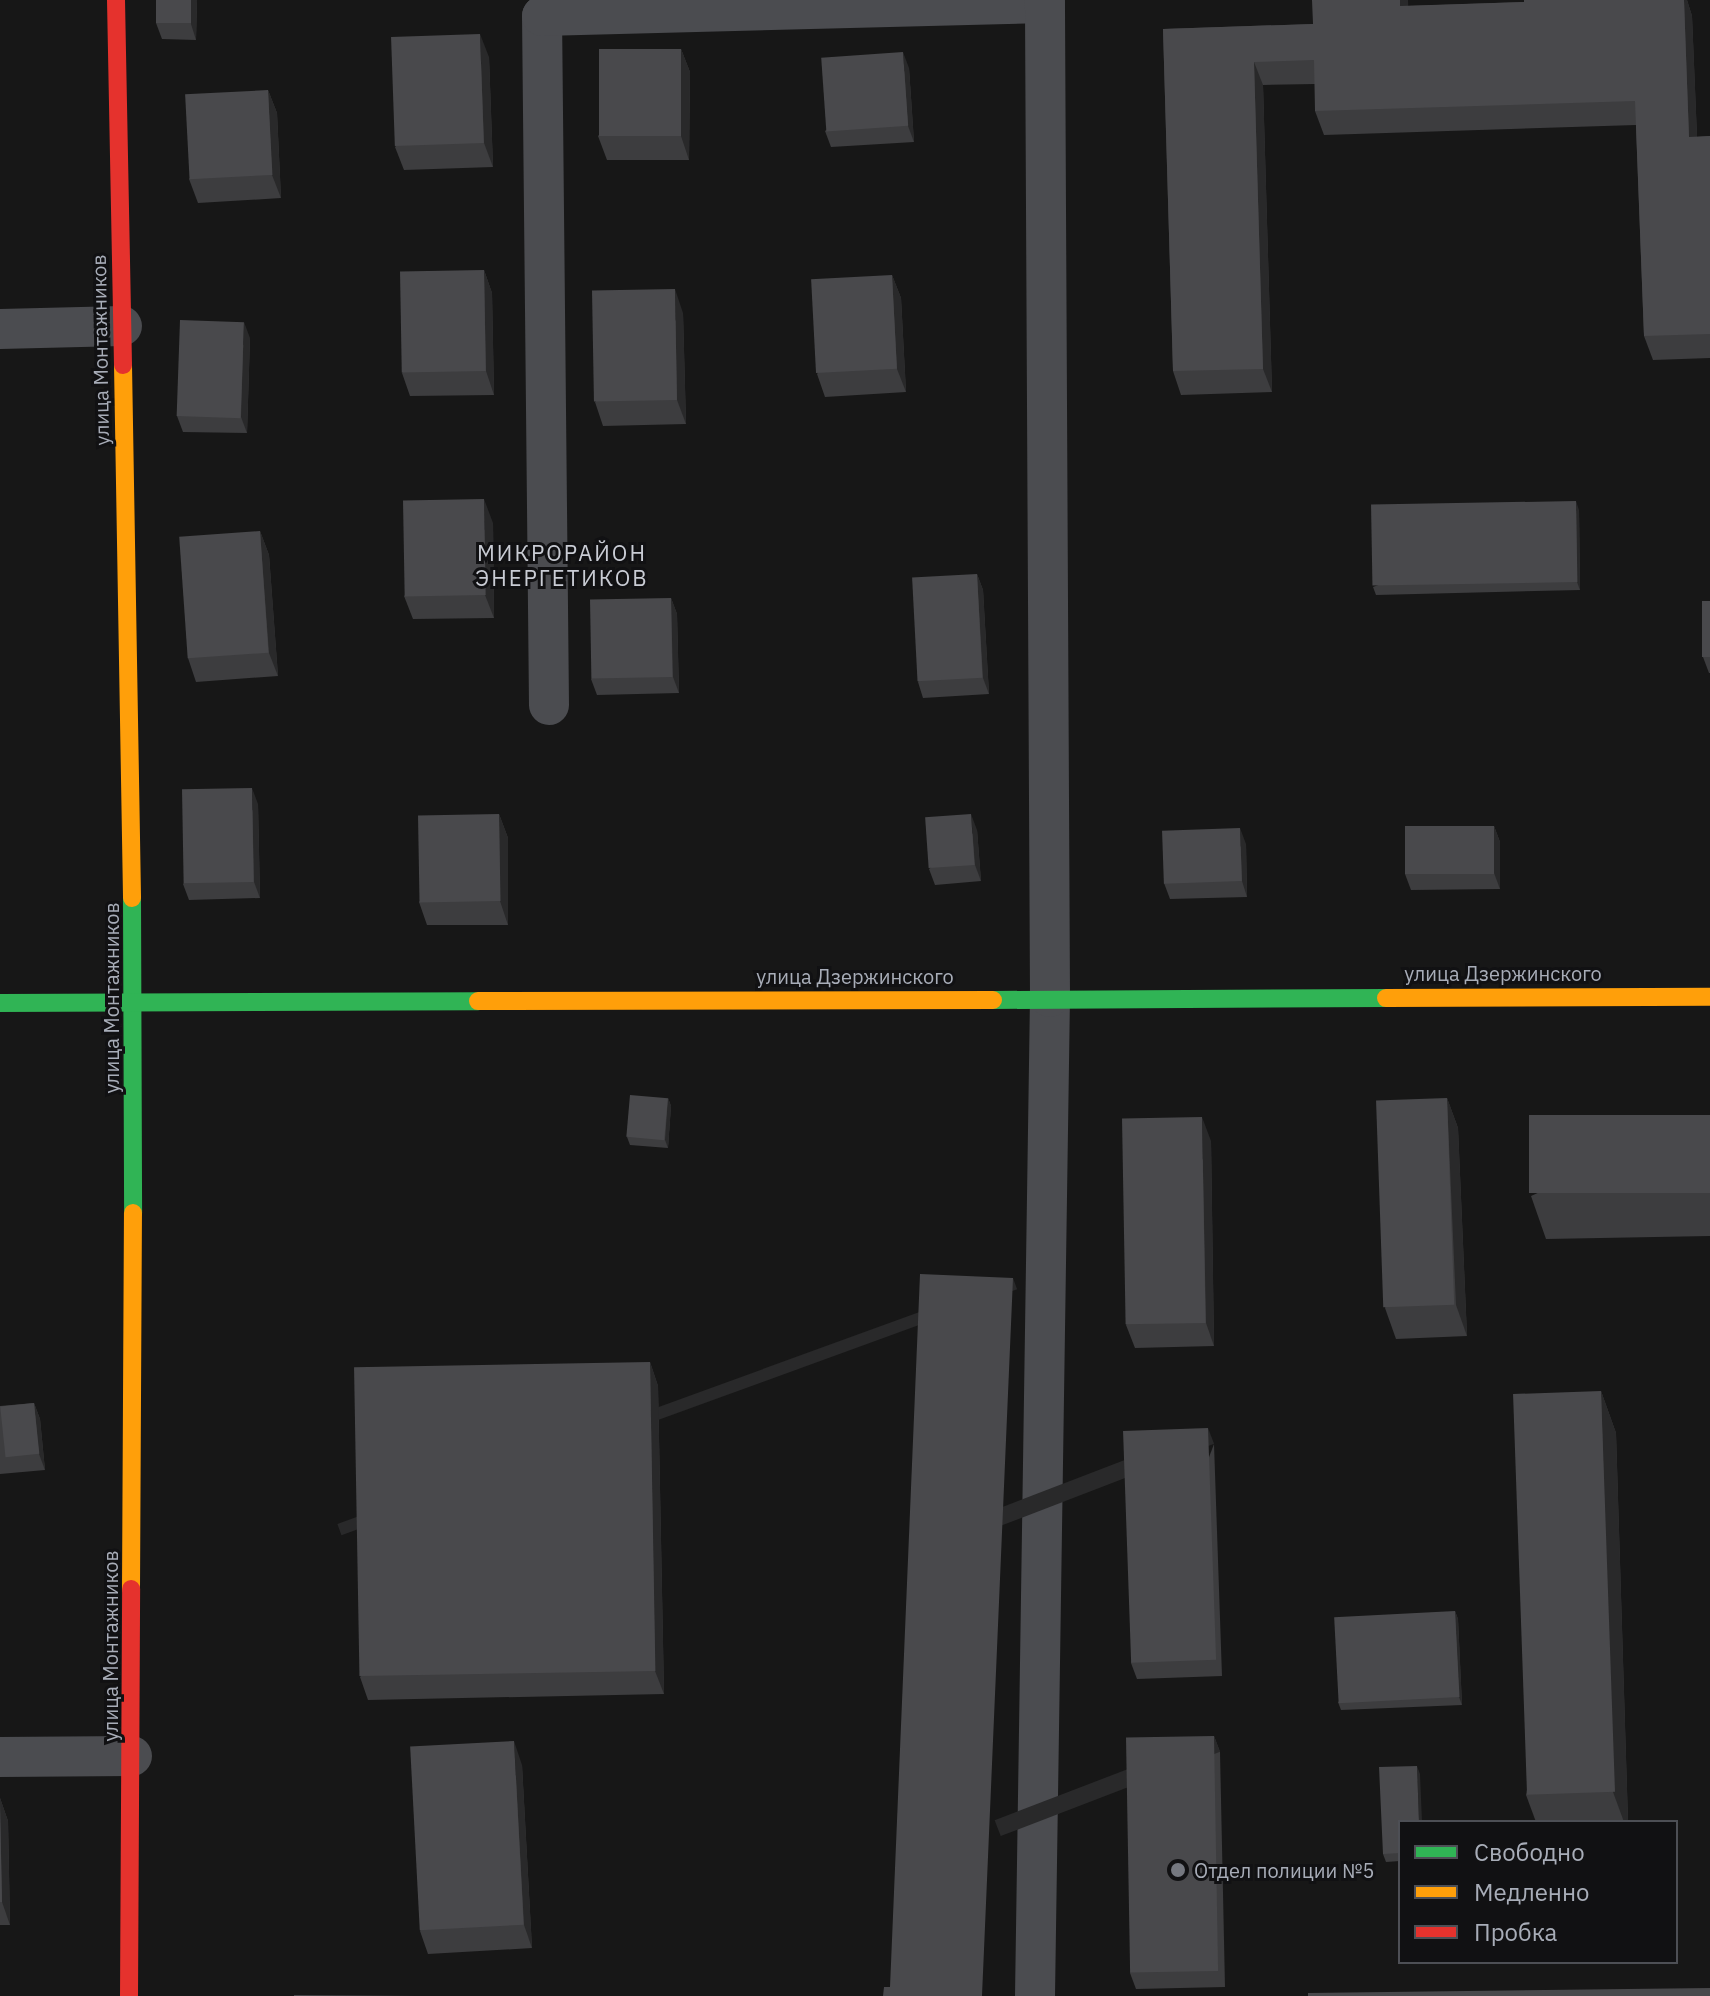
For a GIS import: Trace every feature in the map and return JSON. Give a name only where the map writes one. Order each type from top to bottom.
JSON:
[{"type":"street","name":"улица Монтажников","points":[[116,0],[134,1002],[129,1996]]},
{"type":"street","points":[[549,705],[542,16],[1045,2],[1050,997],[1035,1996]]},
{"type":"street","points":[[0,329],[122,326]]},
{"type":"street","name":"улица Дзержинского","points":[[0,1003],[1710,997]]},
{"type":"street","points":[[0,1757],[132,1756]]},
{"type":"building","points":[[156,0],[191,0],[191,23],[156,23]]},
{"type":"building","points":[[1312,0],[1400,0],[1400,6],[1524,0],[1684,0],[1689,137],[1710,136],[1710,334],[1644,336],[1635,101],[1315,111],[1314,60],[1254,62],[1263,369],[1173,371],[1163,29],[1313,24]]},
{"type":"building","points":[[480,34],[484,143],[395,146],[391,37]]},
{"type":"building","points":[[599,49],[681,49],[681,136],[599,136]]},
{"type":"building","points":[[903,52],[908,126],[826,132],[821,58]]},
{"type":"building","points":[[268,90],[272,175],[190,179],[185,94]]},
{"type":"building","points":[[484,270],[486,371],[402,372],[400,271]]},
{"type":"building","points":[[892,275],[897,369],[816,373],[811,279]]},
{"type":"building","points":[[675,289],[677,400],[594,401],[592,290]]},
{"type":"building","points":[[180,320],[244,322],[241,418],[177,416]]},
{"type":"building","points":[[484,499],[486,595],[405,596],[403,500]]},
{"type":"building","points":[[1576,501],[1577,582],[1372,586],[1371,505]]},
{"type":"building","points":[[260,531],[269,653],[188,658],[179,537]]},
{"type":"building","points":[[977,574],[982,678],[918,681],[912,577]]},
{"type":"building","points":[[671,598],[672,677],[591,678],[590,599]]},
{"type":"building","points":[[1702,601],[1710,601],[1710,657],[1702,657]]},
{"type":"building","points":[[252,788],[254,882],[184,883],[182,789]]},
{"type":"building","points":[[499,814],[501,901],[420,902],[418,815]]},
{"type":"building","points":[[971,814],[975,865],[929,868],[925,817]]},
{"type":"building","points":[[1405,826],[1494,826],[1494,874],[1405,874]]},
{"type":"building","points":[[1240,828],[1242,881],[1164,884],[1162,831]]},
{"type":"building","points":[[630,1095],[668,1098],[664,1140],[626,1137]]},
{"type":"building","points":[[1447,1098],[1454,1305],[1383,1307],[1376,1100]]},
{"type":"building","points":[[1529,1115],[1710,1115],[1710,1193],[1529,1193]]},
{"type":"building","points":[[1202,1117],[1206,1323],[1126,1324],[1122,1118]]},
{"type":"building","points":[[920,1274],[1013,1278],[982,1996],[883,1996],[884,1987],[890,1987]]},
{"type":"building","points":[[650,1362],[655,1671],[359,1676],[354,1367]]},
{"type":"building","points":[[1601,1391],[1615,1792],[1527,1795],[1513,1394]]},
{"type":"building","points":[[34,1403],[39,1454],[6,1457],[0,1407]]},
{"type":"building","points":[[1208,1428],[1216,1660],[1131,1663],[1123,1431]]},
{"type":"building","points":[[1455,1611],[1460,1697],[1339,1703],[1334,1617]]},
{"type":"building","name":"Отдел полиции №5","points":[[1214,1736],[1218,1971],[1130,1973],[1126,1738]]},
{"type":"building","points":[[514,1741],[524,1925],[420,1930],[410,1746]]},
{"type":"building","points":[[1417,1766],[1419,1820],[1398,1820],[1398,1853],[1383,1854],[1379,1767]]},
{"type":"building","points":[[0,1809],[2,1902],[0,1902]]},
{"type":"building","points":[[1710,1988],[1710,1996],[1308,1996],[1308,1993]]},
{"type":"building","points":[[294,1995],[417,1996],[294,1996]]},
{"type":"traffic: fast","points":[[132,898],[133,1213]]},
{"type":"traffic: fast","points":[[993,1000],[1386,998]]},
{"type":"traffic: fast","points":[[0,1003],[478,1001]]},
{"type":"traffic: slow","points":[[123,365],[132,898]]},
{"type":"traffic: slow","points":[[1386,998],[1710,997]]},
{"type":"traffic: slow","points":[[478,1001],[993,1000]]},
{"type":"traffic: slow","points":[[131,1589],[133,1213]]},
{"type":"traffic: jam","points":[[116,0],[123,365]]},
{"type":"traffic: jam","points":[[129,1996],[131,1589]]},
{"type":"place","name":"Отдел полиции №5","points":[[1178,1870]]},
{"type":"district","name":"МИКРОРАЙОН ЭНЕРГЕТИКОВ","points":[[562,564]]}]
